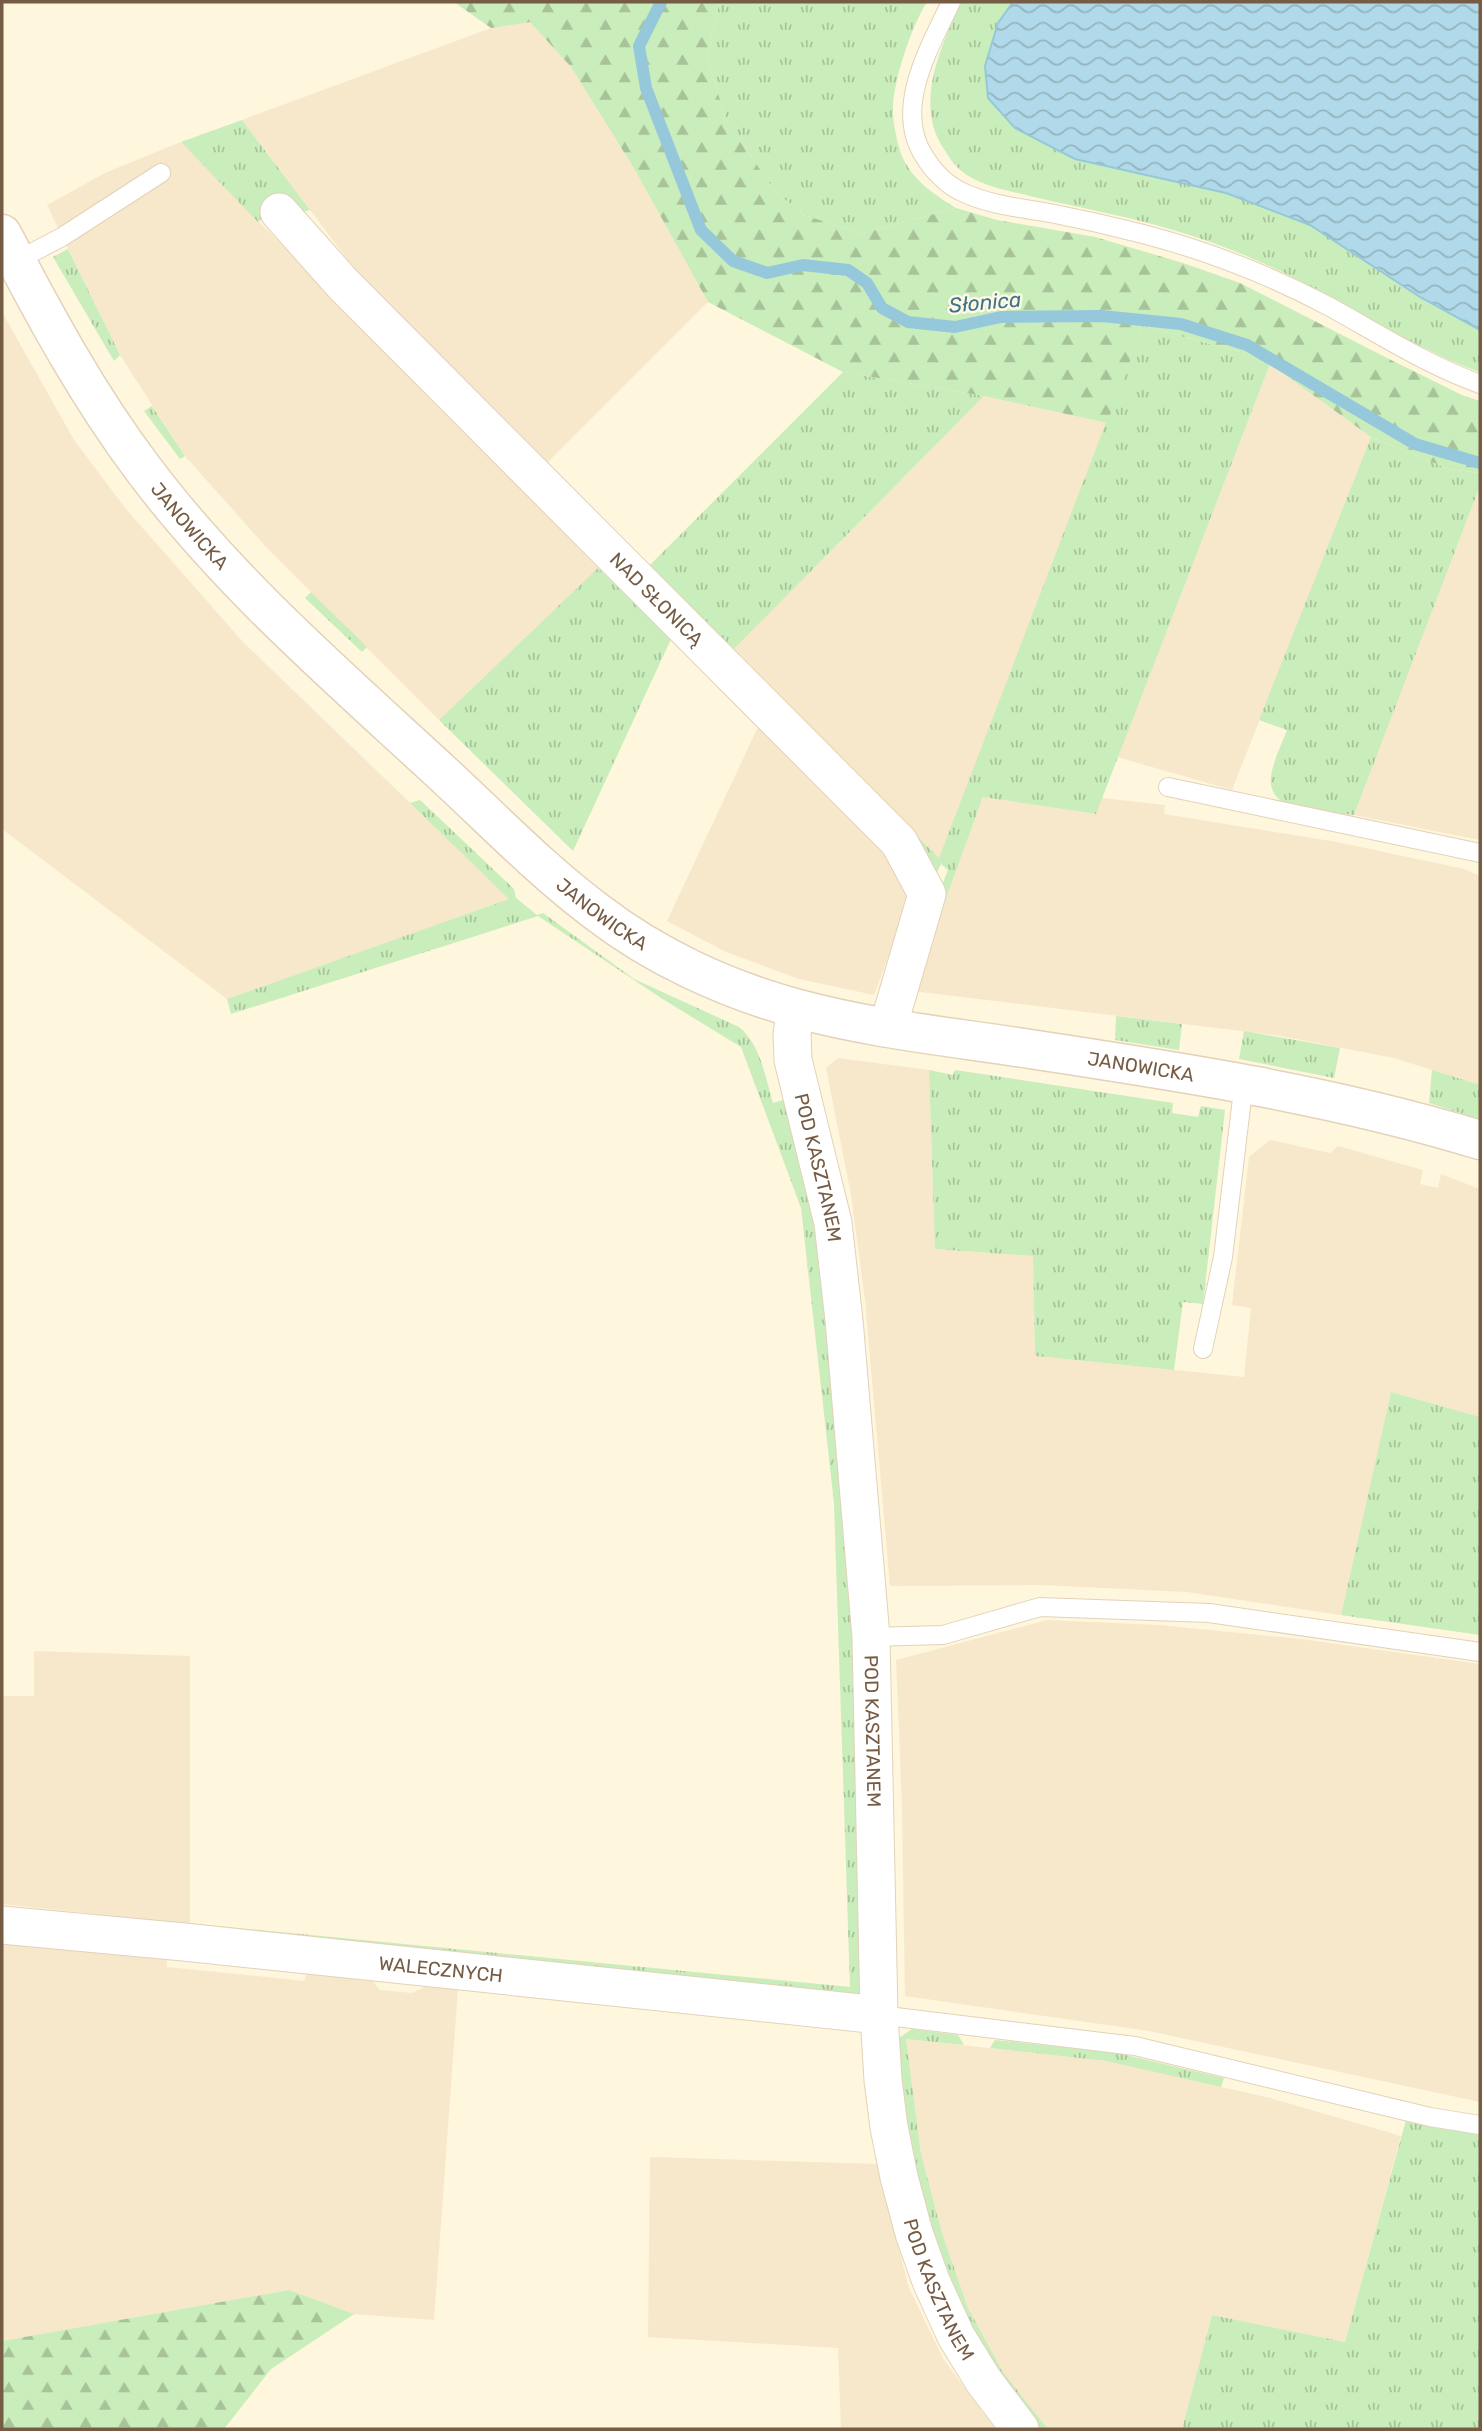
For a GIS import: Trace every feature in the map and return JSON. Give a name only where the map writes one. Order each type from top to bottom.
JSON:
[{"type":"street","name":"NAD SŁONICĄ","points":[[279,212],[353,294],[899,842],[928,894],[888,1027]]},
{"type":"street","name":"JANOWICKA","points":[[9,248],[69,359],[108,420],[208,548],[312,653],[540,864],[600,915],[643,943],[685,965],[754,995],[796,1008],[888,1027],[1244,1082],[1342,1103],[1480,1140]]},
{"type":"street","name":"POD KASZTANEM","points":[[796,1008],[792,1034],[793,1060],[833,1223],[871,1637],[879,2015],[889,2127],[914,2233],[931,2281],[956,2336],[1020,2429]]},
{"type":"street","name":"WALECZNYCH","points":[[2,1925],[198,1943],[879,2015]]},
{"type":"lane","points":[[951,2],[919,76],[911,109],[914,135],[923,156],[941,177],[962,192],[994,203],[1094,221],[1167,240],[1246,266],[1328,306],[1401,347],[1480,384]]},
{"type":"lane","points":[[9,248],[62,237],[162,173]]},
{"type":"lane","points":[[1168,787],[1480,853]]},
{"type":"lane","points":[[1203,1349],[1223,1256],[1244,1082]]},
{"type":"lane","points":[[871,1637],[943,1635],[1040,1607],[1209,1613],[1480,1652]]},
{"type":"lane","points":[[879,2015],[1135,2046],[1430,2118],[1480,2125]]},
{"type":"shaded area","points":[[530,21],[571,67],[635,170],[708,302],[546,464],[360,276],[242,120],[491,28]]},
{"type":"shaded area","points":[[181,142],[598,568],[439,720],[267,548],[185,456],[120,355],[47,205],[107,172]]},
{"type":"shaded area","points":[[2,312],[74,440],[125,508],[244,643],[510,899],[227,999],[2,829]]},
{"type":"shaded area","points":[[1270,364],[1371,437],[1232,790],[1117,757]]},
{"type":"shaded area","points":[[984,396],[1107,423],[939,859],[732,651]]},
{"type":"shaded area","points":[[1480,486],[1480,840],[1354,815]]},
{"type":"shaded area","points":[[758,727],[902,870],[910,899],[874,995],[799,979],[726,952],[667,921]]},
{"type":"shaded area","points":[[983,797],[1096,814],[1102,798],[1165,805],[1164,814],[1337,842],[1464,869],[1480,876],[1480,1085],[1394,1058],[1275,1035],[912,991]]},
{"type":"shaded area","points":[[838,1058],[929,1070],[935,1249],[1033,1256],[1035,1356],[1244,1377],[1251,1308],[1232,1305],[1249,1157],[1270,1140],[1330,1153],[1338,1146],[1423,1170],[1420,1184],[1438,1188],[1441,1174],[1480,1189],[1480,1417],[1391,1392],[1341,1615],[1187,1592],[1040,1585],[890,1586],[865,1300],[851,1195],[826,1068]]},
{"type":"shaded area","points":[[1047,1620],[1159,1625],[1301,1639],[1480,1664],[1480,2102],[1149,2031],[905,1996],[902,1805],[896,1660]]},
{"type":"shaded area","points":[[34,1651],[190,1656],[190,1924],[2,1904],[2,1696],[34,1696]]},
{"type":"shaded area","points":[[2,1940],[167,1956],[167,1967],[305,1981],[306,1972],[371,1979],[380,1990],[412,1993],[427,1986],[458,1989],[434,2320],[354,2314],[289,2290],[2,2341]]},
{"type":"shaded area","points":[[906,2039],[1106,2061],[1270,2098],[1401,2136],[1345,2342],[1212,2315],[1182,2429],[1048,2429],[1003,2372],[968,2308],[942,2233],[921,2154]]},
{"type":"shaded area","points":[[650,2157],[877,2164],[909,2288],[944,2360],[995,2429],[841,2429],[838,2348],[648,2337]]},
{"type":"green space","points":[[454,2],[724,2],[718,7],[707,58],[726,119],[776,193],[805,215],[860,234],[956,208],[997,220],[1095,237],[1240,283],[1464,396],[1480,401],[1480,473],[1449,469],[1371,437],[1255,356],[1143,326],[1107,423],[984,396],[843,372],[708,302],[635,170],[571,67],[530,22],[491,28]]},
{"type":"green space","points":[[724,2],[927,2],[904,54],[894,97],[893,119],[900,152],[906,165],[918,180],[956,208],[860,234],[805,215],[776,193],[726,119],[707,58],[718,7]]},
{"type":"green space","points":[[961,2],[1013,2],[998,23],[1075,159],[1226,193],[1310,225],[1420,297],[1480,330],[1480,372],[1423,348],[1314,288],[1235,251],[1157,225],[999,188],[968,175],[957,167],[947,154],[936,134],[931,115],[933,77],[938,57]]},
{"type":"green space","points":[[242,120],[310,210],[301,212],[285,193],[262,207],[264,216],[258,222],[181,142]]},
{"type":"green space","points":[[68,249],[120,355],[114,361],[53,257]]},
{"type":"green space","points":[[1143,326],[1255,356],[1270,364],[1096,814],[983,797],[912,991],[932,910],[948,870],[941,864],[931,885],[885,804],[939,858]]},
{"type":"green space","points":[[843,372],[984,396],[732,651],[649,566]]},
{"type":"green space","points":[[152,406],[185,456],[180,459],[144,411]]},
{"type":"green space","points":[[1371,437],[1449,469],[1480,473],[1480,486],[1354,815],[1312,811],[1285,803],[1276,796],[1271,785],[1272,771],[1287,730],[1259,720]]},
{"type":"green space","points":[[598,568],[671,639],[573,851],[439,720]]},
{"type":"green space","points":[[311,592],[367,647],[362,652],[305,598]]},
{"type":"green space","points":[[420,800],[514,889],[516,898],[537,915],[543,913],[634,979],[739,1027],[757,1052],[773,1103],[787,1099],[810,1187],[821,1254],[857,1638],[864,1989],[858,1997],[97,1921],[92,1914],[850,1987],[834,1503],[801,1208],[741,1047],[661,998],[538,916],[231,1014],[227,999],[509,899],[410,803]]},
{"type":"green space","points":[[1116,1016],[1182,1024],[1179,1050],[1115,1040]]},
{"type":"green space","points":[[1244,1031],[1340,1048],[1334,1078],[1239,1059]]},
{"type":"green space","points":[[929,1070],[953,1075],[955,1070],[1173,1103],[1172,1113],[1198,1117],[1201,1106],[1225,1110],[1203,1304],[1183,1302],[1174,1370],[1035,1356],[1033,1256],[935,1249]]},
{"type":"green space","points":[[1432,1070],[1480,1085],[1480,1119],[1429,1103]]},
{"type":"green space","points":[[1391,1392],[1480,1417],[1480,1635],[1341,1615]]},
{"type":"green space","points":[[912,2029],[958,2035],[964,2045],[906,2039],[921,2154],[942,2233],[968,2308],[1003,2372],[1048,2429],[1040,2428],[999,2377],[974,2338],[933,2239],[906,2126],[896,2040]]},
{"type":"green space","points":[[995,2040],[1113,2052],[1224,2078],[1221,2087],[1106,2061],[990,2048]]},
{"type":"green space","points":[[1406,2120],[1480,2135],[1480,2429],[1182,2429],[1212,2315],[1345,2342]]},
{"type":"green space","points":[[289,2290],[354,2314],[271,2369],[224,2429],[2,2429],[2,2341]]},
{"type":"water","points":[[1013,2],[1480,2],[1480,330],[1420,297],[1310,225],[1226,193],[1075,159],[1015,128],[988,98],[985,66],[998,23]]},
{"type":"waterway","name":"Słonica","points":[[661,2],[639,46],[646,88],[701,230],[733,261],[767,273],[803,265],[848,270],[867,283],[882,308],[908,322],[955,327],[1001,317],[1102,316],[1181,324],[1247,345],[1415,444],[1480,463]]}]
